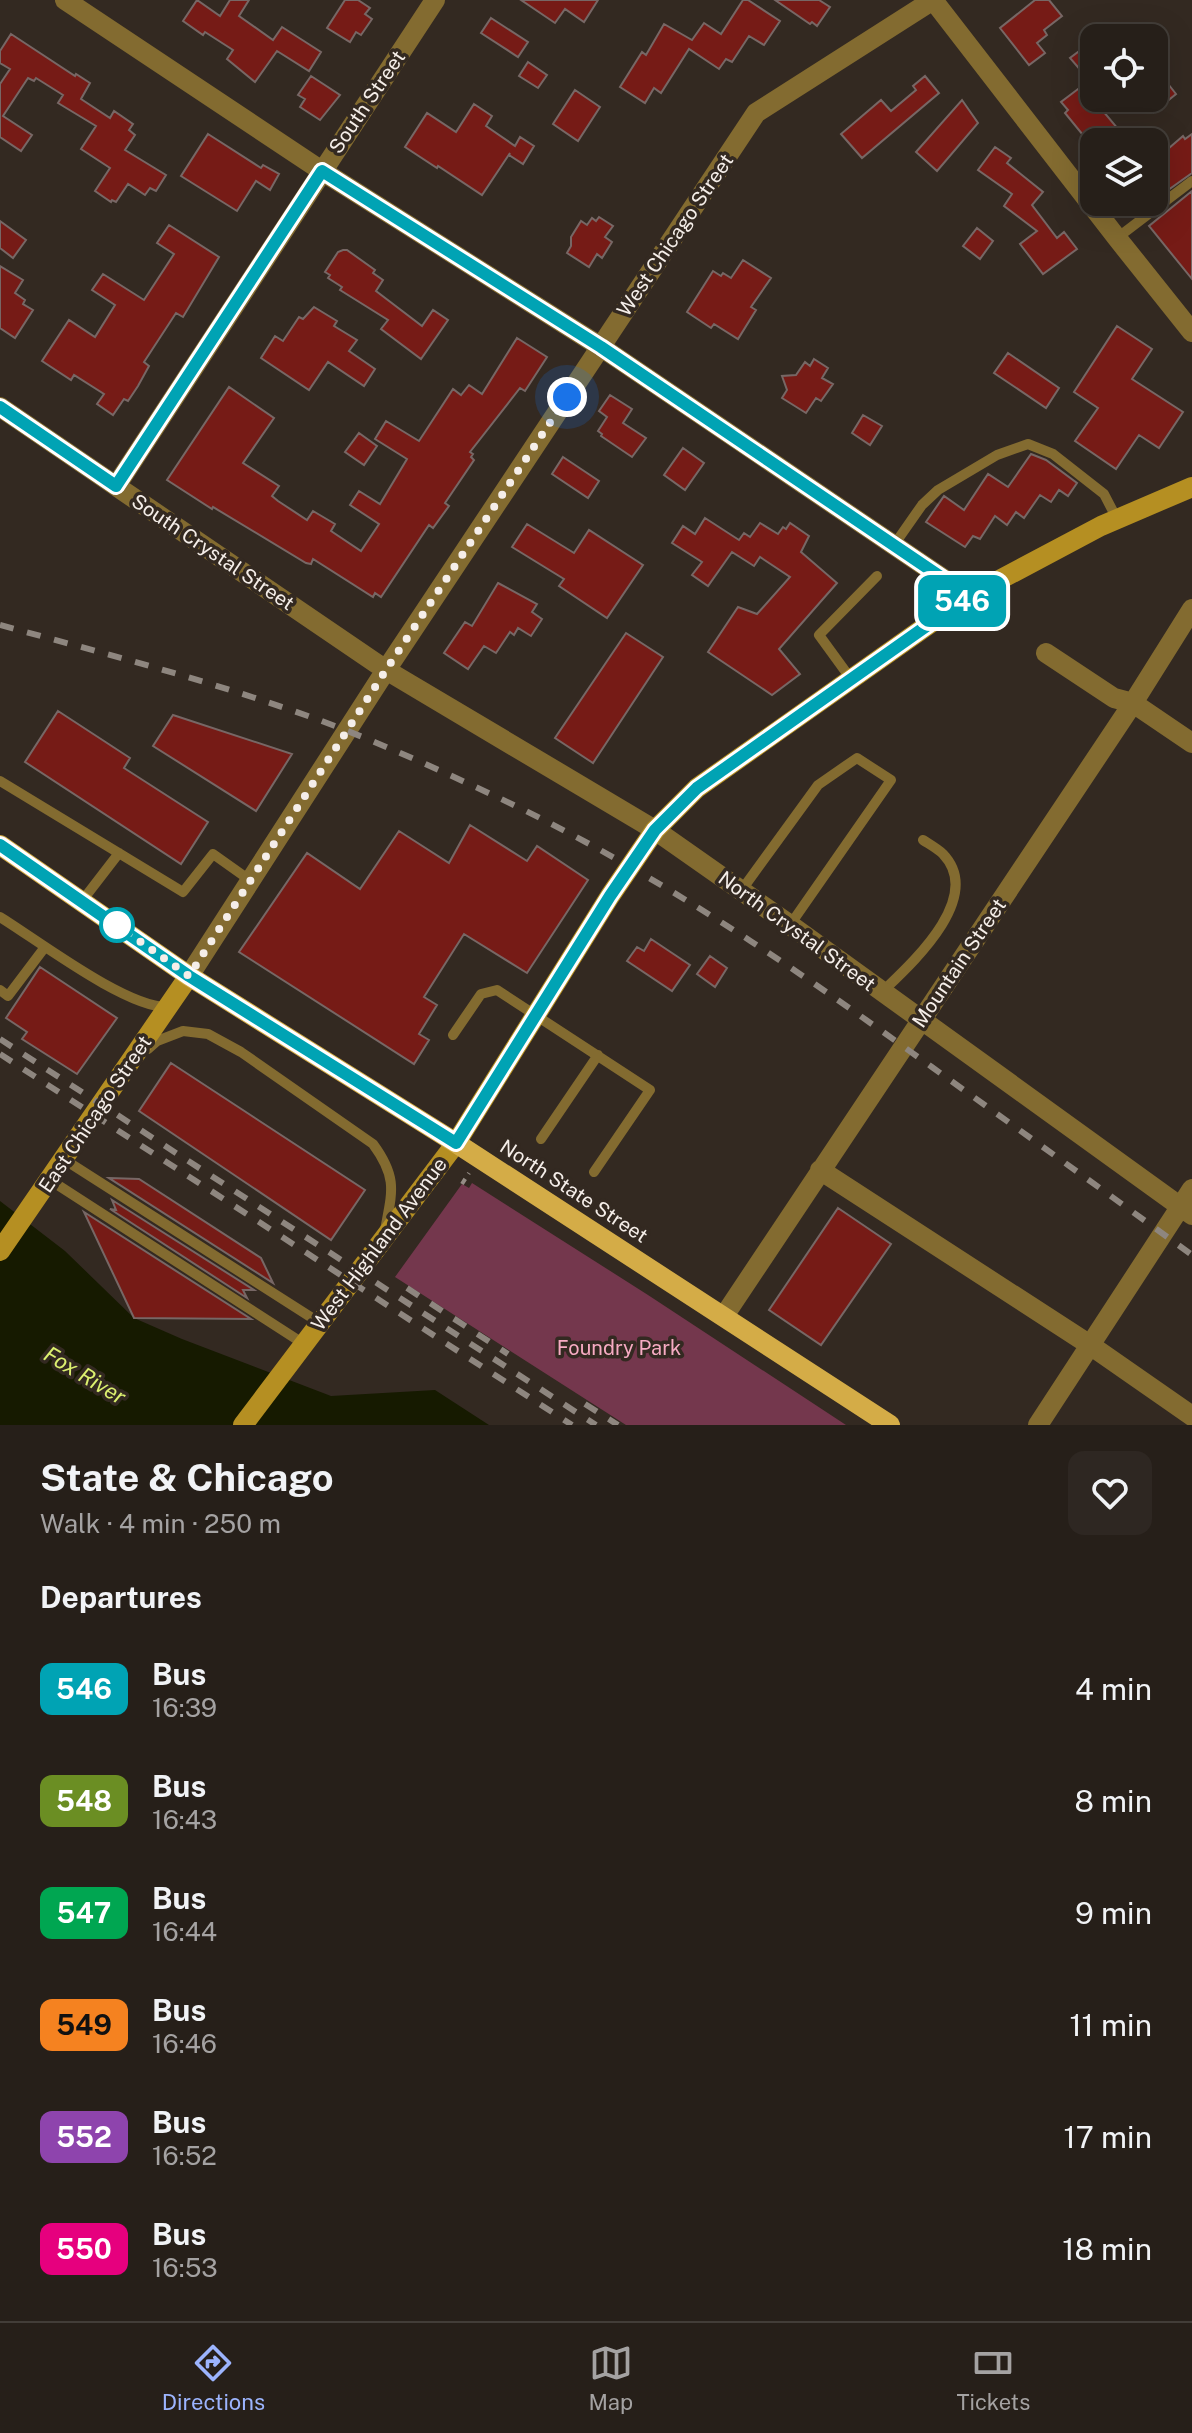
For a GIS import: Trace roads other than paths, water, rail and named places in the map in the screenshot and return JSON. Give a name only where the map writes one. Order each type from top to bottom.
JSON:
[{"type":"main road","name":"West Highland Avenue","points":[[243,1425],[456,1143],[610,896],[655,830],[697,788],[969,596],[1117,519],[1192,487]]},
{"type":"main road","name":"North State Street","points":[[0,845],[189,976],[456,1143],[890,1425]]},
{"type":"main road","name":"East Chicago Street","points":[[0,1251],[189,976]]},
{"type":"street","points":[[65,0],[322,171],[601,347],[969,596]]},
{"type":"street","name":"South Street","points":[[116,486],[435,0]]},
{"type":"street","points":[[933,0],[1192,332]]},
{"type":"street","name":"West Chicago Street","points":[[189,976],[386,670],[756,113],[933,0]]},
{"type":"street","name":"South Crystal Street","points":[[0,407],[386,670]]},
{"type":"street","name":"Mountain Street","points":[[724,1316],[1133,703],[1192,609]]},
{"type":"street","points":[[1046,653],[1114,698],[1133,703],[1192,743]]},
{"type":"street","name":"North Crystal Street","points":[[386,670],[655,830],[1186,1211]]},
{"type":"street","points":[[820,1170],[1090,1345],[1192,1416]]},
{"type":"street","points":[[1038,1425],[1090,1345],[1186,1211],[1192,1189]]},
{"type":"lane","points":[[1117,238],[1192,181]]},
{"type":"lane","points":[[894,545],[922,505],[938,490],[997,455],[1028,444],[1053,454],[1104,494],[1117,519]]},
{"type":"lane","points":[[851,679],[819,635],[877,576]]},
{"type":"lane","points":[[741,891],[818,785],[857,758],[891,780],[790,925]]},
{"type":"lane","points":[[0,781],[183,892],[213,854],[251,881]]},
{"type":"lane","points":[[882,992],[920,955],[951,911],[956,880],[945,856],[923,840]]},
{"type":"lane","points":[[82,901],[119,853]]},
{"type":"lane","points":[[0,917],[138,1001],[152,1007],[167,1007]]},
{"type":"lane","points":[[0,990],[8,996],[45,947]]},
{"type":"lane","points":[[453,1035],[481,994],[497,990],[650,1090],[594,1172]]},
{"type":"lane","points":[[126,1070],[157,1041],[183,1031],[208,1034],[241,1052],[373,1144],[387,1162],[393,1189],[383,1240]]},
{"type":"lane","points":[[541,1139],[598,1055]]},
{"type":"lane","points":[[65,1160],[320,1323]]},
{"type":"lane","points":[[50,1180],[299,1350]]},
{"type":"water","name":"Fox River","points":[[0,1201],[65,1251],[134,1318],[331,1396],[435,1390],[489,1425],[0,1425]]},
{"type":"railway","points":[[0,625],[193,679],[308,716],[427,765],[551,823],[655,881],[806,978],[1192,1255]]},
{"type":"railway","points":[[0,1039],[596,1425]]},
{"type":"railway","points":[[0,1054],[572,1425]]},
{"type":"railway","points":[[407,1288],[508,1354]]},
{"type":"railway","points":[[585,1404],[618,1425]]},
{"type":"park label","name":"Foundry Park","points":[[619,1348]]}]
